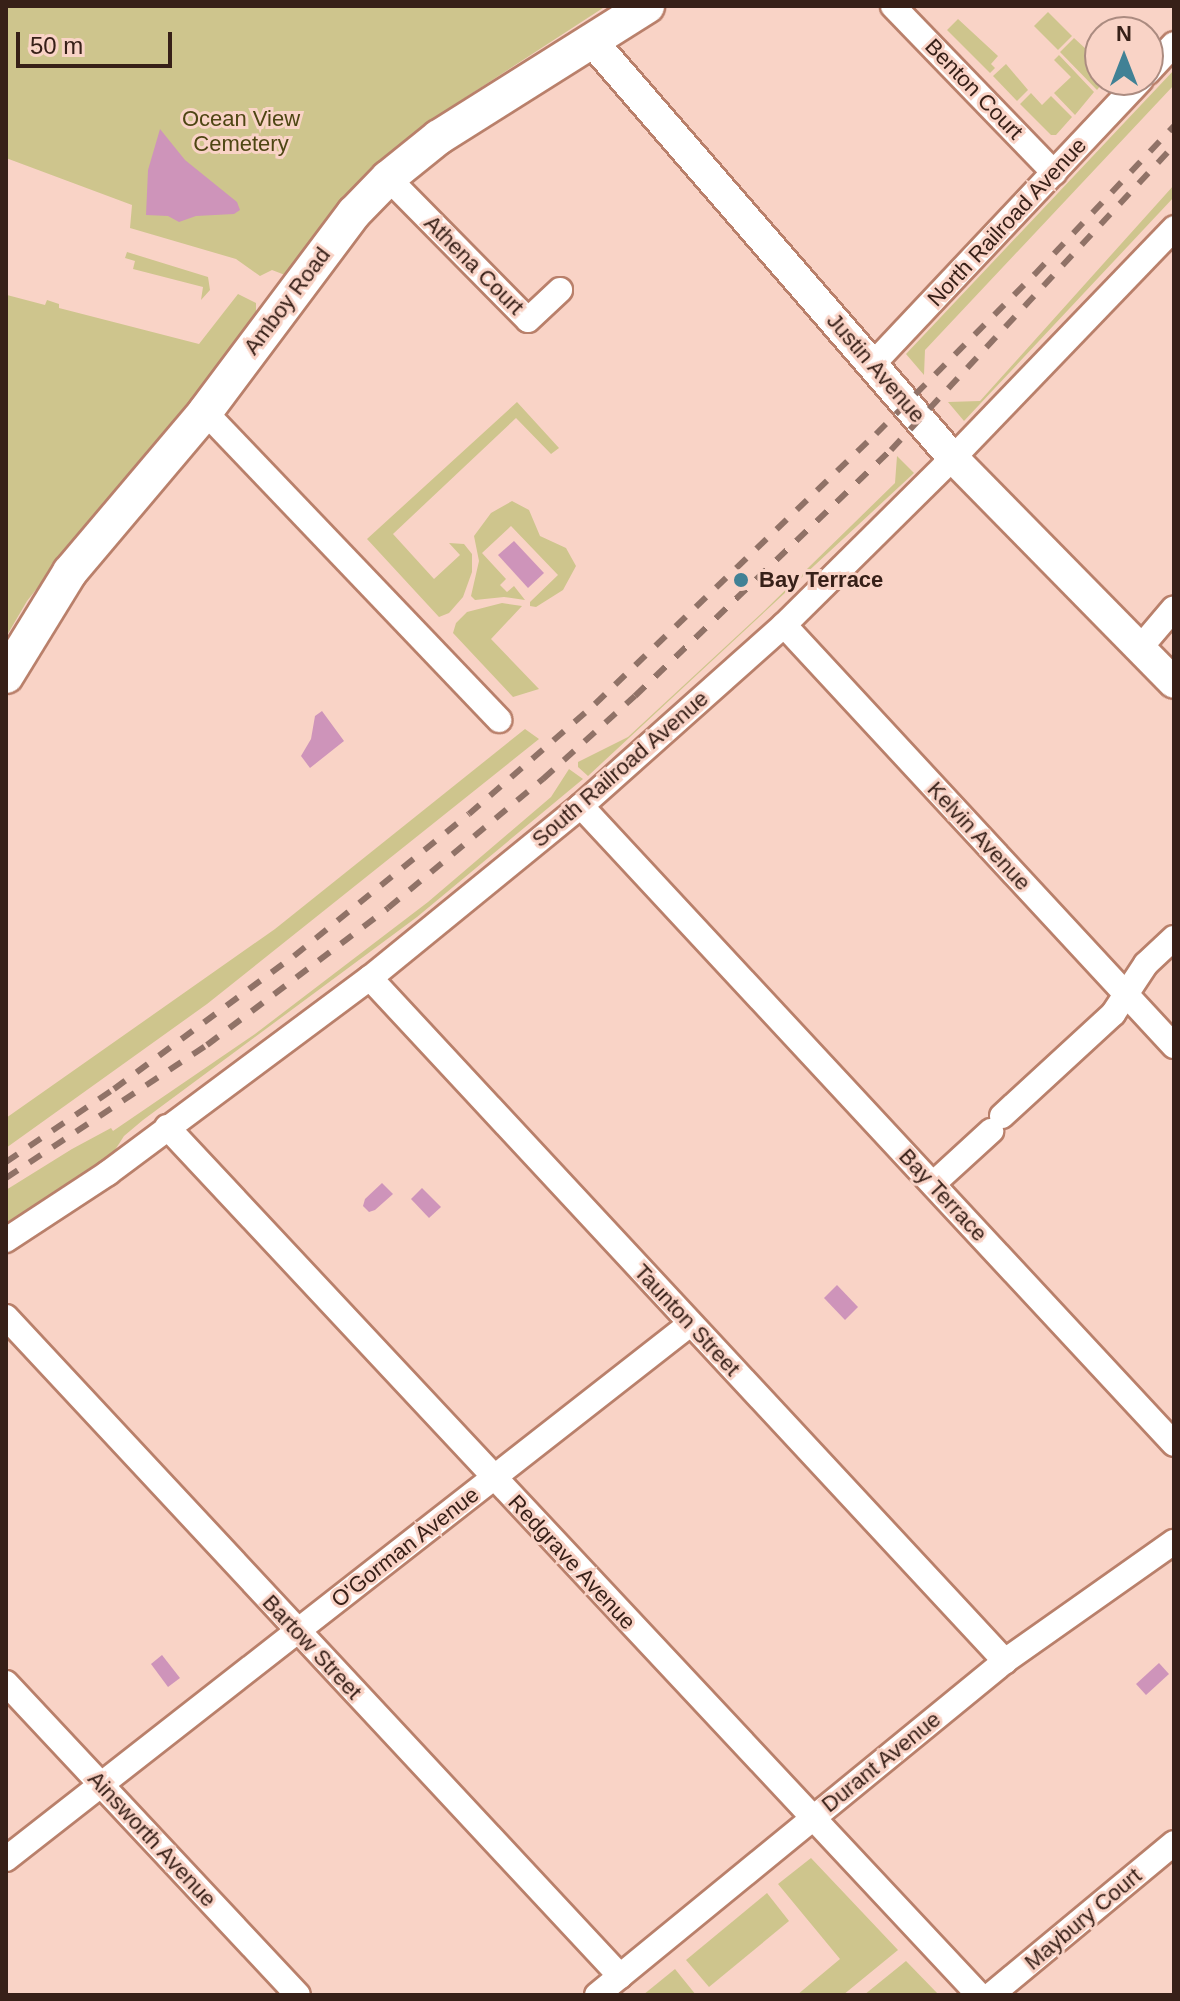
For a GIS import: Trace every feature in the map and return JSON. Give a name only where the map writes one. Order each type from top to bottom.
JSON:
[{"type":"main road","name":"Amboy Road","points":[[6,676],[70,572],[205,412],[322,254],[388,178],[439,137],[647,6]]},
{"type":"street","name":"Benton Court","points":[[893,6],[1054,173]]},
{"type":"street","name":"Justin Avenue","points":[[591,40],[953,458],[1174,683]]},
{"type":"street","name":"North Railroad Avenue","points":[[873,364],[1126,96]]},
{"type":"street","name":"Athena Court","points":[[388,178],[528,320],[560,290]]},
{"type":"street","name":"South Railroad Avenue","points":[[6,1240],[108,1173],[370,978],[581,806],[784,625],[953,458],[1174,228]]},
{"type":"street","points":[[205,412],[499,720]]},
{"type":"street","points":[[1140,648],[1174,608]]},
{"type":"street","name":"Kelvin Avenue","points":[[784,625],[1174,1046]]},
{"type":"street","name":"Bay Terrace","points":[[581,806],[1174,1444]]},
{"type":"street","points":[[933,1184],[1113,1014],[1146,964],[1174,938]]},
{"type":"street","name":"Taunton Street","points":[[370,978],[1005,1661]]},
{"type":"street","name":"Redgrave Avenue","points":[[167,1127],[979,1995]]},
{"type":"street","name":"Bartow Street","points":[[6,1317],[620,1976]]},
{"type":"street","name":"O'Gorman Avenue","points":[[6,1859],[690,1324]]},
{"type":"street","name":"Durant Avenue","points":[[597,1995],[1005,1661],[1174,1542]]},
{"type":"street","name":"Ainsworth Avenue","points":[[6,1683],[298,1995]]},
{"type":"street","name":"Maybury Court","points":[[991,1995],[1174,1843]]},
{"type":"green space","name":"Ocean View Cemetery","points":[[6,6],[606,6],[451,107],[378,164],[285,275],[272,270],[260,276],[236,259],[130,228],[132,205],[6,158]]},
{"type":"green space","points":[[1048,12],[1072,36],[1058,50],[1034,26]]},
{"type":"green space","points":[[958,19],[998,56],[991,64],[995,68],[990,73],[947,30]]},
{"type":"green space","points":[[1074,38],[1084,47],[1084,77],[1060,52]]},
{"type":"green space","points":[[1059,55],[1084,81],[1084,96],[1091,96],[1075,115],[1054,93],[1071,77],[1054,60]]},
{"type":"green space","points":[[1006,64],[1028,90],[1017,101],[993,76]]},
{"type":"green space","points":[[1174,70],[1174,85],[1164,96],[1164,81]]},
{"type":"green space","points":[[1031,93],[1042,105],[1051,96],[1072,117],[1056,135],[1051,135],[1020,104]]},
{"type":"green space","points":[[1149,96],[1164,96],[925,350],[924,375],[906,354]]},
{"type":"green space","points":[[1174,185],[1174,197],[964,421],[948,402],[980,401]]},
{"type":"green space","points":[[127,252],[208,277],[210,290],[201,300],[203,287],[133,269],[135,261],[125,258]]},
{"type":"green space","points":[[6,290],[7,295],[45,305],[47,300],[59,304],[59,308],[199,344],[238,294],[256,303],[256,316],[212,383],[54,567],[27,601],[6,637]]},
{"type":"green space","points":[[517,402],[559,448],[551,454],[516,418],[393,534],[434,579],[460,555],[449,543],[464,544],[472,554],[472,572],[463,597],[449,613],[439,617],[367,539]]},
{"type":"green space","points":[[897,456],[914,473],[588,776],[578,767],[578,762],[628,737],[764,611],[895,483]]},
{"type":"green space","points":[[512,501],[529,510],[540,536],[566,548],[576,566],[563,590],[536,607],[530,606],[530,602],[558,575],[511,526],[482,553],[506,579],[500,585],[507,592],[514,586],[525,600],[504,597],[475,600],[471,596],[479,561],[474,536],[491,513]]},
{"type":"green space","points":[[502,603],[522,606],[491,639],[539,689],[513,697],[453,633],[456,623],[467,612]]},
{"type":"green space","points":[[525,729],[539,739],[207,1004],[6,1148],[6,1118],[275,929]]},
{"type":"green space","points":[[569,769],[583,779],[417,917],[143,1120],[124,1136],[106,1164],[6,1224],[6,1190],[72,1149],[111,1128],[113,1131],[255,1034],[428,902],[551,797]]},
{"type":"green space","points":[[811,1858],[898,1950],[843,1995],[797,1995],[840,1959],[778,1884]]},
{"type":"green space","points":[[767,1893],[789,1921],[709,1987],[686,1960]]},
{"type":"green space","points":[[906,1961],[939,1995],[864,1995]]},
{"type":"green space","points":[[675,1969],[696,1995],[643,1995]]},
{"type":"shaded area","points":[[160,129],[185,160],[237,202],[240,210],[234,214],[196,216],[179,222],[168,216],[146,215],[148,170]]},
{"type":"shaded area","points":[[514,541],[544,573],[528,588],[498,555]]},
{"type":"shaded area","points":[[322,711],[344,741],[310,768],[301,756],[311,739],[315,716]]},
{"type":"shaded area","points":[[382,1183],[393,1194],[369,1212],[363,1206],[365,1199]]},
{"type":"shaded area","points":[[422,1188],[441,1207],[429,1218],[411,1199]]},
{"type":"shaded area","points":[[837,1285],[858,1307],[845,1320],[824,1298]]},
{"type":"shaded area","points":[[162,1655],[180,1678],[168,1687],[151,1664]]},
{"type":"shaded area","points":[[1159,1663],[1169,1674],[1146,1695],[1136,1684]]},
{"type":"railway","points":[[6,1162],[114,1089],[294,956],[469,814],[595,704],[876,434],[1035,274],[1174,126]]},
{"type":"railway","points":[[6,1178],[207,1045],[388,908],[543,779],[635,696],[891,450],[1174,145]]},
{"type":"place","name":"Bay Terrace","points":[[741,580]]}]
